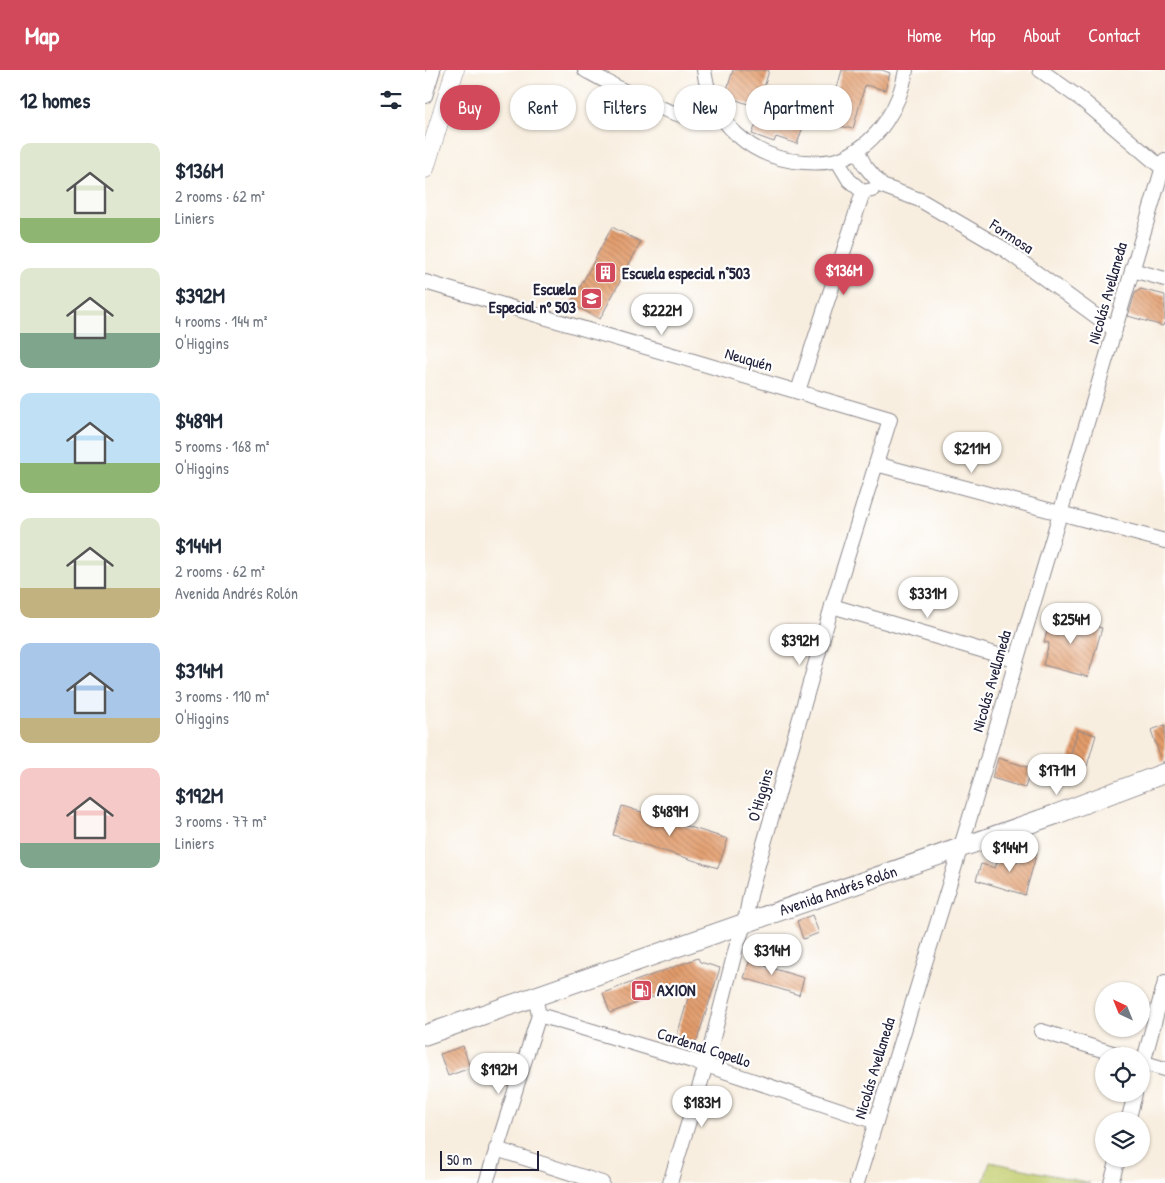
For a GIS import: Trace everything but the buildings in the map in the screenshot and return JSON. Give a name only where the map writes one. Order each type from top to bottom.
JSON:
[{"type":"main road","name":"Avenida Andrés Rolón","points":[[425,1035],[1054,815],[1165,773]]},
{"type":"street","points":[[425,96],[433,70]]},
{"type":"street","points":[[425,168],[455,70]]},
{"type":"street","points":[[585,70],[618,88],[674,112]]},
{"type":"street","points":[[704,70],[708,85]]},
{"type":"street","points":[[732,130],[752,146],[772,156],[793,162],[808,163],[844,158],[873,137],[886,122],[896,104],[906,70]]},
{"type":"street","points":[[1040,70],[1164,164]]},
{"type":"street","name":"Formosa","points":[[857,150],[865,166],[882,186],[920,200],[1004,249],[1115,330]]},
{"type":"street","points":[[837,160],[849,180],[863,192]]},
{"type":"street","name":"Nicolás Avellaneda","points":[[857,1183],[960,848],[1164,164]]},
{"type":"street","points":[[863,192],[882,186]]},
{"type":"street","points":[[798,391],[863,192]]},
{"type":"street","points":[[1132,270],[1165,279]]},
{"type":"street","name":"Neuquén","points":[[425,282],[798,391],[890,420]]},
{"type":"street","name":"O'Higgins","points":[[670,1183],[706,1065],[736,948],[745,922],[757,868],[832,606],[890,420]]},
{"type":"street","points":[[876,464],[1165,541]]},
{"type":"street","points":[[832,606],[1015,660]]},
{"type":"street","points":[[1147,1047],[1165,982]]},
{"type":"street","points":[[487,1183],[539,1015],[535,996]]},
{"type":"street","name":"Cardenal Copello","points":[[539,1015],[706,1065],[875,1122]]},
{"type":"street","points":[[1041,1031],[1095,1048]]},
{"type":"street","points":[[1150,1066],[1165,1069]]},
{"type":"street","points":[[496,1149],[602,1183]]},
{"type":"street","points":[[1111,1183],[1116,1167]]},
{"type":"green space","points":[[990,1162],[1090,1183],[983,1183]]},
{"type":"place","name":"Escuela especial n°503","points":[[606,273]]},
{"type":"place","name":"Escuela Especial nº 503","points":[[592,298]]},
{"type":"place","name":"AXION","points":[[641,990]]}]
